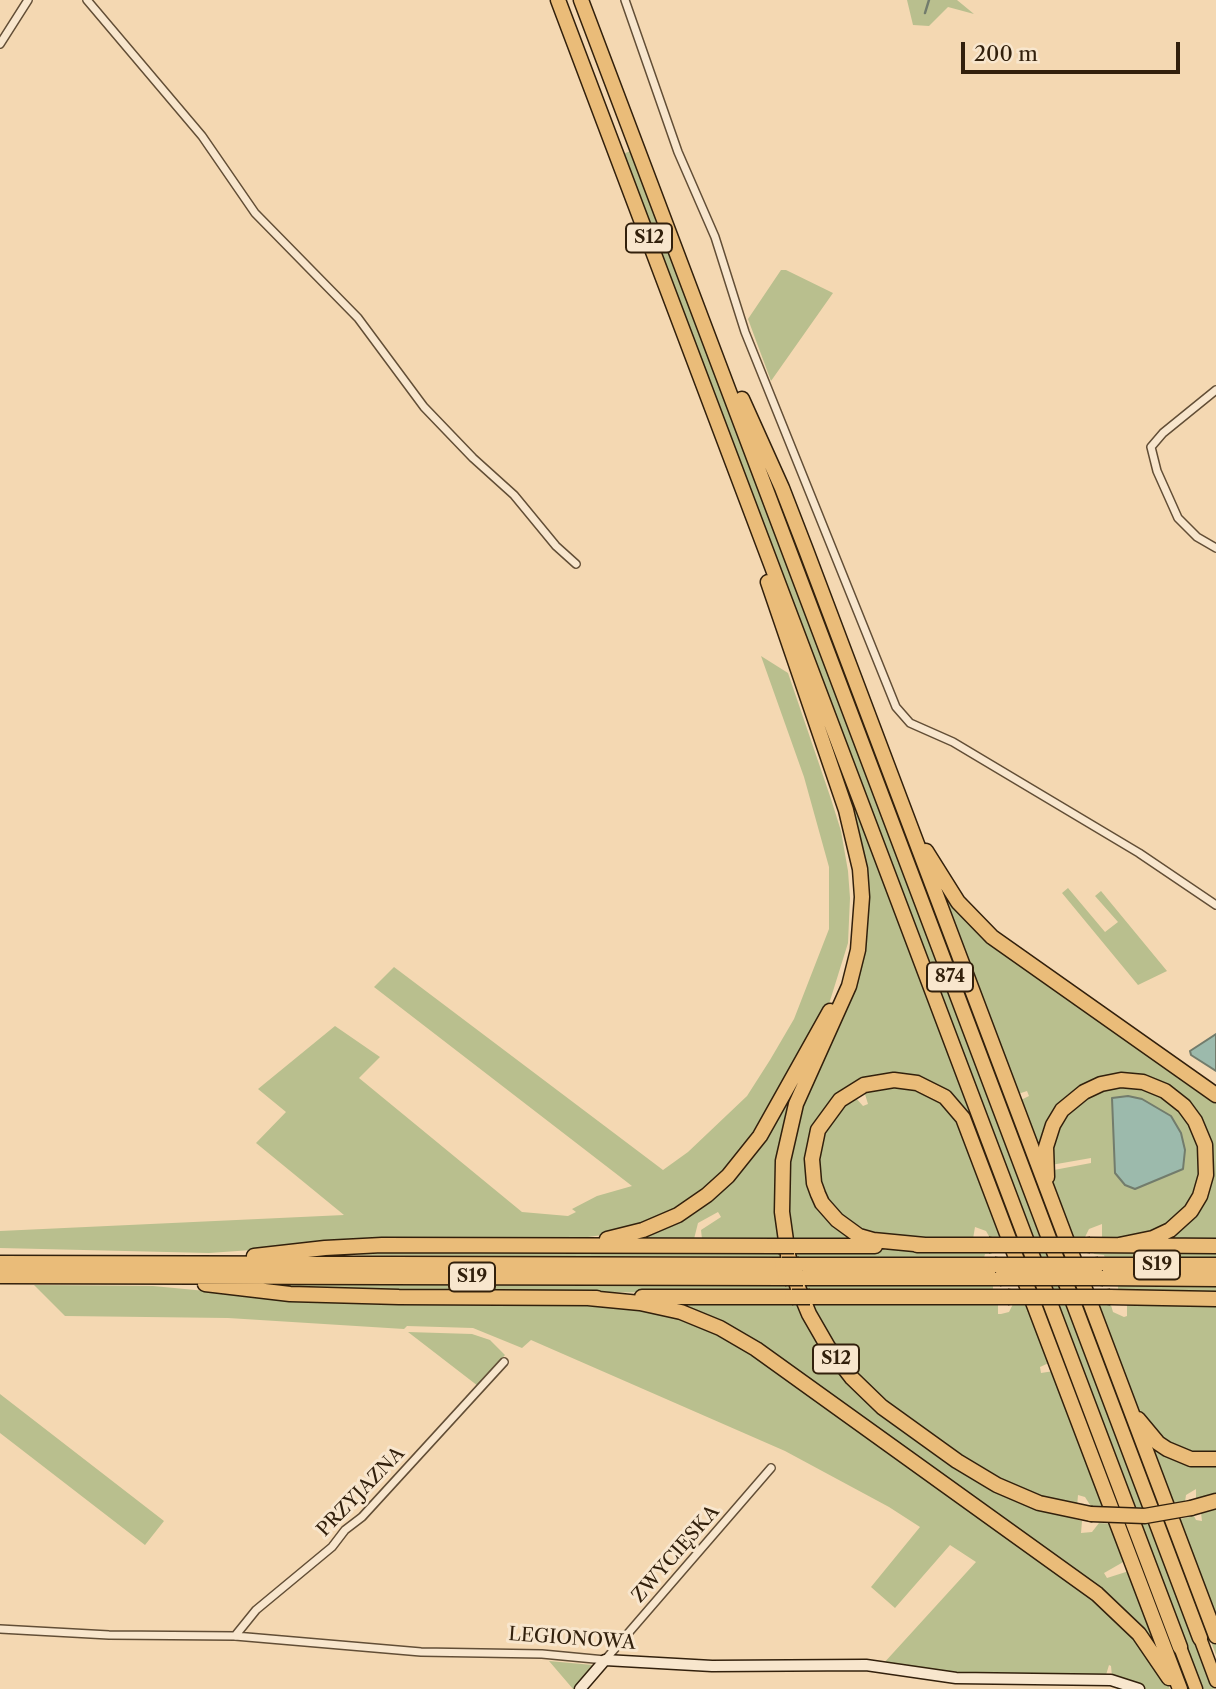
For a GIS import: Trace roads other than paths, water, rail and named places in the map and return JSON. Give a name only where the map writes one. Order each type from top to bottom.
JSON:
[{"type":"highway","name":"S12","points":[[558,0],[738,473]]},
{"type":"highway","name":"S12","points":[[581,0],[702,315],[782,488],[902,806],[947,887],[979,926],[1024,961],[1216,1095]]},
{"type":"highway","name":"874","points":[[702,315],[1200,1638]]},
{"type":"highway","points":[[554,1246],[616,1238],[661,1223],[700,1201],[736,1168],[768,1122],[836,999],[851,951],[862,902],[860,869],[846,810],[743,505],[738,473]]},
{"type":"highway","name":"874","points":[[738,473],[1180,1647]]},
{"type":"highway","points":[[902,806],[1216,1636]]},
{"type":"highway","name":"S12","points":[[862,902],[860,934],[849,986],[796,1104],[783,1161],[781,1203],[785,1236],[792,1269],[818,1332],[840,1364],[868,1394],[895,1416],[997,1485],[1039,1503],[1091,1514],[1145,1516],[1216,1501]]},
{"type":"highway","points":[[925,1245],[859,1236],[837,1220],[818,1194],[812,1159],[818,1130],[840,1100],[864,1086],[894,1080],[928,1087],[951,1102],[970,1129],[1177,1689]]},
{"type":"highway","points":[[1054,1213],[1046,1169],[1046,1147],[1053,1125],[1062,1110],[1084,1092],[1121,1080],[1143,1082],[1165,1091],[1190,1112],[1203,1137],[1206,1154],[1205,1180],[1195,1204],[1178,1224],[1153,1238],[1119,1245]]},
{"type":"highway","points":[[190,1263],[349,1246],[1216,1246]]},
{"type":"highway","name":"S19","points":[[0,1263],[784,1271]]},
{"type":"highway","name":"S19","points":[[1100,1272],[1216,1265]]},
{"type":"highway","name":"S19","points":[[0,1276],[998,1271],[1100,1272],[1216,1279]]},
{"type":"highway","points":[[159,1277],[261,1292],[399,1297],[1216,1299]]},
{"type":"highway","points":[[588,1298],[640,1303],[681,1312],[720,1328],[756,1349],[1097,1594],[1139,1634],[1177,1689]]},
{"type":"highway","points":[[1120,1387],[1140,1423],[1158,1443],[1191,1459],[1216,1459]]},
{"type":"main road","name":"874","points":[[1200,1638],[1216,1681]]},
{"type":"main road","name":"874","points":[[1180,1647],[1196,1689]]},
{"type":"street","points":[[0,44],[28,0]]},
{"type":"street","points":[[88,0],[202,136],[255,213],[358,317],[424,407],[473,458],[514,495],[556,546],[576,564]]},
{"type":"street","points":[[625,0],[678,152],[715,237],[745,332],[896,706],[910,723],[964,749],[1139,853],[1216,905]]},
{"type":"street","points":[[1216,390],[1163,433],[1152,447],[1157,471],[1178,518],[1186,528],[1216,548]]},
{"type":"street","name":"PRZYJAZNA","points":[[235,1636],[256,1610],[332,1547],[345,1530],[362,1517],[504,1363]]},
{"type":"street","name":"ZWYCIĘSKA","points":[[605,1660],[771,1468]]},
{"type":"street","name":"LEGIONOWA","points":[[0,1629],[109,1635],[235,1636],[421,1652],[542,1654],[712,1666],[866,1665],[956,1678],[1111,1680],[1139,1689]]},
{"type":"street","points":[[580,1689],[605,1660]]},
{"type":"waterway","points":[[925,13],[929,0]]}]
